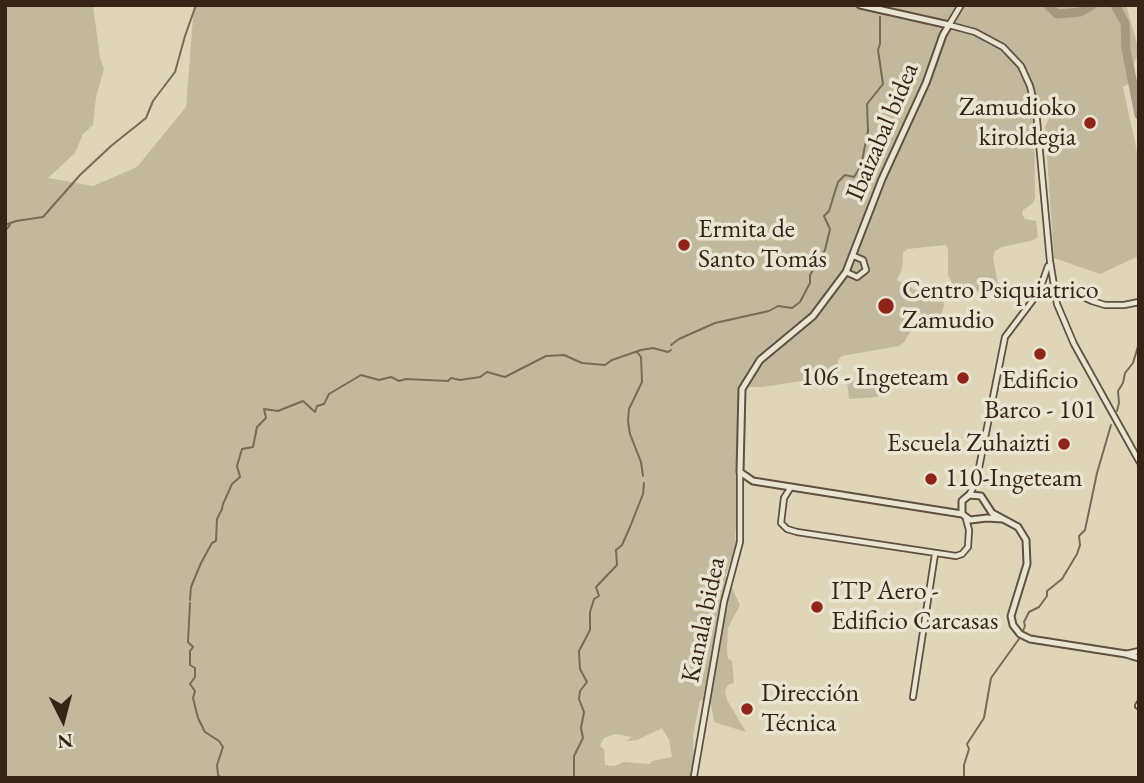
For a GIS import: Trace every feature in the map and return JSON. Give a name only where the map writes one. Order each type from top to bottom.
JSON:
[{"type":"street","points":[[860,5],[975,32],[993,41],[1014,58],[1026,76],[1036,110],[1053,288],[1065,325],[1139,461]]},
{"type":"street","points":[[949,25],[961,5]]},
{"type":"street","name":"Ibaizabal bidea","points":[[740,472],[742,389],[760,360],[813,316],[846,272],[882,179],[921,95],[949,25]]},
{"type":"street","points":[[846,272],[857,277],[866,270],[863,260],[854,256]]},
{"type":"street","points":[[791,487],[784,498],[781,516],[783,526],[797,532],[935,554],[962,554],[968,547],[969,536],[960,505],[976,483],[1005,337],[1042,288],[1050,261]]},
{"type":"street","points":[[1042,288],[1066,289],[1105,304],[1124,305],[1139,302]]},
{"type":"street","points":[[740,472],[753,481],[980,519],[1002,519]]},
{"type":"street","name":"Kanala bidea","points":[[694,776],[724,602],[740,542],[740,472]]},
{"type":"street","points":[[781,486],[784,498]]},
{"type":"street","points":[[969,495],[981,496],[987,506],[1023,533],[1028,549],[1027,564],[1012,616],[1013,625],[1020,634],[1040,641],[1139,658]]},
{"type":"street","points":[[969,536],[987,506]]},
{"type":"street","points":[[913,697],[935,554]]},
{"type":"street","points":[[1126,654],[1139,651]]},
{"type":"shaded area","points":[[5,5],[93,5],[104,69],[96,97],[93,125],[83,134],[75,153],[48,178],[93,186],[137,167],[186,107],[194,5],[1126,5],[1139,51],[1133,66],[1134,81],[1123,87],[1139,172],[1139,256],[1100,274],[1054,258],[1045,127],[1053,110],[1038,113],[1034,118],[1035,199],[1022,214],[1025,219],[1036,221],[1038,237],[995,251],[993,258],[998,283],[996,288],[969,292],[953,285],[948,275],[946,245],[907,249],[903,253],[902,269],[897,280],[915,290],[942,289],[944,306],[938,324],[910,332],[899,346],[842,356],[838,360],[838,373],[834,376],[763,387],[746,387],[739,402],[737,541],[726,575],[740,605],[728,628],[727,651],[728,658],[732,661],[734,683],[728,685],[725,690],[727,700],[746,732],[714,722],[711,704],[700,700],[693,736],[695,778],[5,778]],"holes":[[[662,728],[669,740],[672,757],[652,761],[650,764],[624,762],[614,766],[605,765],[604,749],[600,746],[604,738],[615,734],[632,737],[626,741],[637,740]]]},
{"type":"shaded area","points":[[876,379],[878,397],[849,399],[847,382]]},
{"type":"waterway","points":[[5,225],[43,217],[80,175],[146,118],[153,101],[175,72],[196,5]]},
{"type":"waterway","points":[[1048,5],[1057,14],[1080,12],[1092,5]]},
{"type":"waterway","points":[[1115,5],[1125,23],[1126,49],[1139,115]]},
{"type":"waterway","points":[[861,166],[868,131],[867,104],[883,84],[878,50],[880,17]]},
{"type":"waterway","points":[[671,345],[715,323],[769,311],[778,306],[792,308],[800,302],[810,283],[810,275],[825,250],[830,229],[824,216],[829,211],[838,182],[845,175],[854,177],[859,169]]},
{"type":"waterway","points":[[5,231],[10,225]]},
{"type":"waterway","points":[[5,246],[5,252]]},
{"type":"waterway","points":[[1117,411],[1118,391],[1125,373],[1133,363],[1139,343]]},
{"type":"waterway","points":[[190,600],[191,587],[201,563],[212,543],[216,541],[217,519],[223,504],[232,484],[240,477],[237,466],[242,449],[253,447],[257,427],[266,418],[264,409],[278,411],[303,401],[315,412],[317,406],[324,404],[329,394],[361,375],[379,380],[391,377],[399,381],[448,381],[451,378],[460,380],[480,377],[487,372],[505,377],[546,356],[564,355],[582,363],[605,365],[641,350],[671,350]]},
{"type":"waterway","points":[[637,352],[641,357],[642,382],[629,409],[628,421],[643,476]]},
{"type":"waterway","points":[[1023,631],[1029,612],[1039,607],[1047,596],[1047,591],[1062,579],[1077,554],[1079,536],[1085,530],[1111,425]]},
{"type":"waterway","points":[[574,778],[574,756],[583,738],[581,728],[584,712],[579,699],[580,691],[587,682],[580,669],[579,651],[590,630],[590,612],[594,599],[599,596],[596,587],[617,565],[616,550],[622,545],[630,527],[643,494],[644,483]]},
{"type":"waterway","points":[[190,603],[188,642],[193,647],[190,651],[190,665],[195,668],[195,677],[190,684],[195,691],[193,698],[205,732],[223,747],[217,765],[218,775],[222,778]]},
{"type":"waterway","points":[[964,778],[964,765],[969,749],[967,744],[984,718],[991,678],[1019,639]]},
{"type":"place","name":"Zamudioko kiroldegia","points":[[1090,123]]},
{"type":"place","name":"Ermita de Santo Tomás","points":[[684,245]]},
{"type":"place","name":"Centro Psiquiatrico Zamudio","points":[[886,306]]},
{"type":"place","name":"Edificio Barco - 101","points":[[1040,354]]},
{"type":"place","name":"106 - Ingeteam","points":[[963,378]]},
{"type":"place","name":"Escuela Zuhaizti","points":[[1064,444]]},
{"type":"place","name":"110-Ingeteam","points":[[931,479]]},
{"type":"place","name":"ITP Aero - Edificio Carcasas","points":[[817,607]]},
{"type":"place","name":"Dirección Técnica","points":[[747,709]]}]
